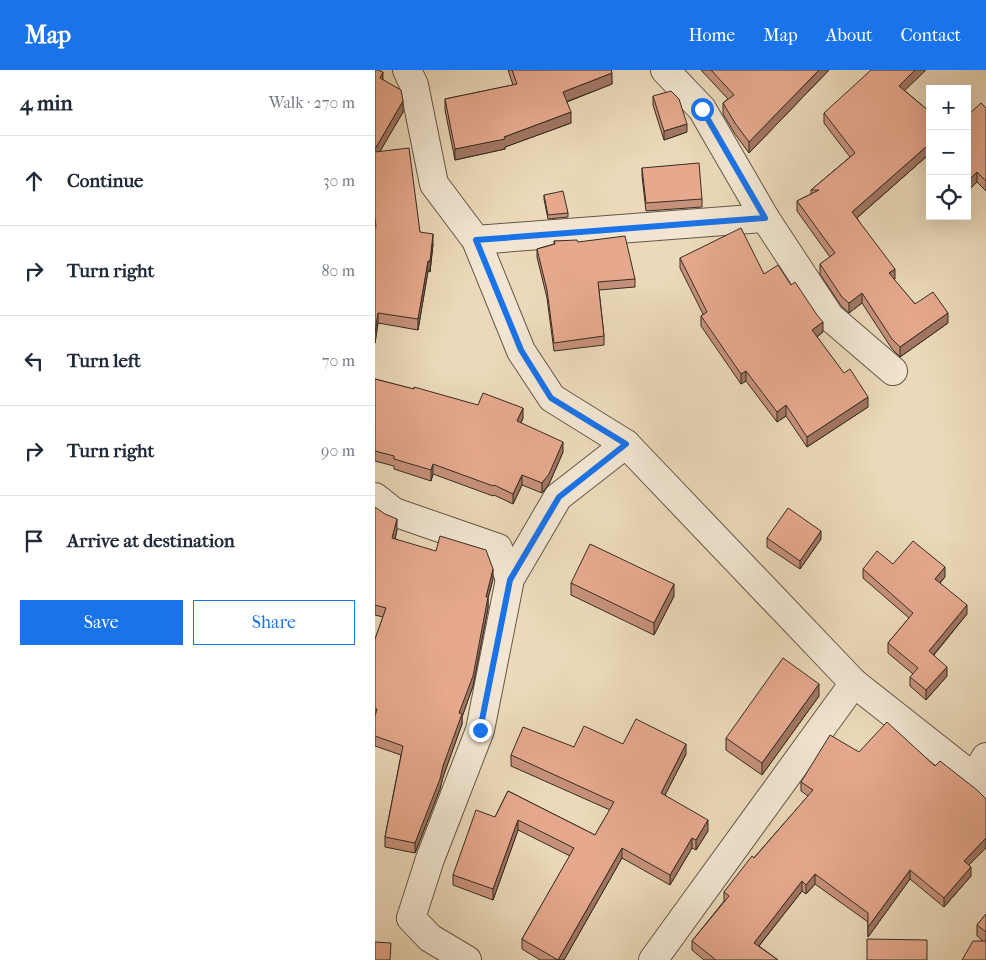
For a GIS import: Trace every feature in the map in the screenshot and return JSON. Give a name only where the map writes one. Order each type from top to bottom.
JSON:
[{"type":"street","points":[[407,70],[414,85],[434,184],[476,240],[521,350],[551,398],[626,444],[854,682],[982,774]]},
{"type":"street","points":[[665,70],[702,109],[765,218],[830,317],[893,371]]},
{"type":"street","points":[[476,240],[765,218]]},
{"type":"street","points":[[467,960],[430,938],[411,918],[430,859],[480,730],[510,580],[559,497],[626,444]]},
{"type":"street","points":[[375,497],[394,512],[499,548],[510,580]]},
{"type":"street","points":[[653,960],[854,682]]},
{"type":"building","points":[[375,70],[383,72],[380,78],[401,90],[403,101],[375,149]]},
{"type":"building","points":[[512,70],[611,70],[612,73],[563,92],[571,112],[504,137],[505,139],[455,149],[445,99],[517,84]]},
{"type":"building","points":[[711,70],[819,70],[749,142],[723,103],[734,95]]},
{"type":"building","points":[[871,70],[915,70],[899,86],[926,109],[926,147],[852,212],[895,269],[889,273],[915,304],[933,292],[948,313],[900,347],[892,339],[862,293],[849,303],[842,297],[820,264],[835,253],[797,201],[819,190],[811,190],[855,153],[824,113]]},
{"type":"building","points":[[671,91],[679,99],[687,124],[664,131],[653,96]]},
{"type":"building","points":[[981,103],[986,108],[986,181],[977,172],[971,178],[971,112]]},
{"type":"building","points":[[409,148],[420,232],[433,234],[430,261],[428,261],[418,319],[378,313],[375,332],[375,152]]},
{"type":"building","points":[[699,163],[702,199],[646,203],[642,168]]},
{"type":"building","points":[[563,191],[568,213],[548,215],[544,195]]},
{"type":"building","points":[[741,228],[764,274],[778,265],[791,285],[795,282],[823,322],[812,330],[844,373],[850,369],[868,397],[807,437],[786,405],[777,412],[746,371],[741,374],[701,316],[707,312],[680,258]]},
{"type":"building","points":[[625,236],[635,279],[598,282],[604,336],[554,343],[547,290],[537,249],[555,244],[554,241],[577,240],[578,242]]},
{"type":"building","points":[[375,379],[414,389],[414,387],[478,405],[483,393],[523,408],[517,421],[563,442],[549,474],[542,483],[522,475],[513,494],[494,485],[433,464],[431,470],[394,459],[394,456],[375,451]]},
{"type":"building","points":[[375,507],[397,519],[392,538],[436,551],[440,536],[486,550],[493,569],[486,597],[488,597],[473,676],[459,713],[462,714],[440,779],[415,843],[385,837],[403,746],[375,736],[377,709],[375,709],[375,639],[386,608],[375,605]]},
{"type":"building","points":[[788,508],[821,531],[800,561],[767,538]]},
{"type":"building","points":[[913,541],[945,567],[935,579],[967,605],[929,651],[947,667],[926,690],[910,677],[918,668],[888,643],[913,613],[863,569],[877,551],[893,564]]},
{"type":"building","points":[[590,544],[674,584],[654,623],[571,583]]},
{"type":"building","points":[[783,658],[819,684],[762,763],[726,738]]},
{"type":"building","points":[[636,719],[686,744],[661,793],[708,820],[696,840],[692,838],[670,875],[622,848],[558,960],[522,939],[574,848],[518,820],[493,889],[453,875],[476,810],[495,817],[508,791],[595,835],[614,802],[511,755],[523,727],[574,747],[584,726],[623,744]]},
{"type":"building","points":[[887,722],[935,766],[940,761],[986,799],[986,838],[964,861],[971,867],[944,898],[910,870],[868,927],[868,913],[815,874],[806,885],[802,881],[754,943],[778,960],[716,960],[692,941],[729,896],[724,892],[752,856],[754,858],[813,790],[801,782],[830,735],[859,752]]},
{"type":"building","points":[[986,914],[986,932],[977,925]]},
{"type":"building","points":[[867,939],[927,940],[927,960],[867,960]]},
{"type":"building","points":[[973,941],[986,941],[986,960],[962,960]]},
{"type":"building","points":[[375,942],[391,943],[390,960],[375,960]]},
{"type":"route","points":[[480,730],[510,580],[559,497],[626,444],[551,398],[521,350],[476,240],[765,218],[702,109]]}]
